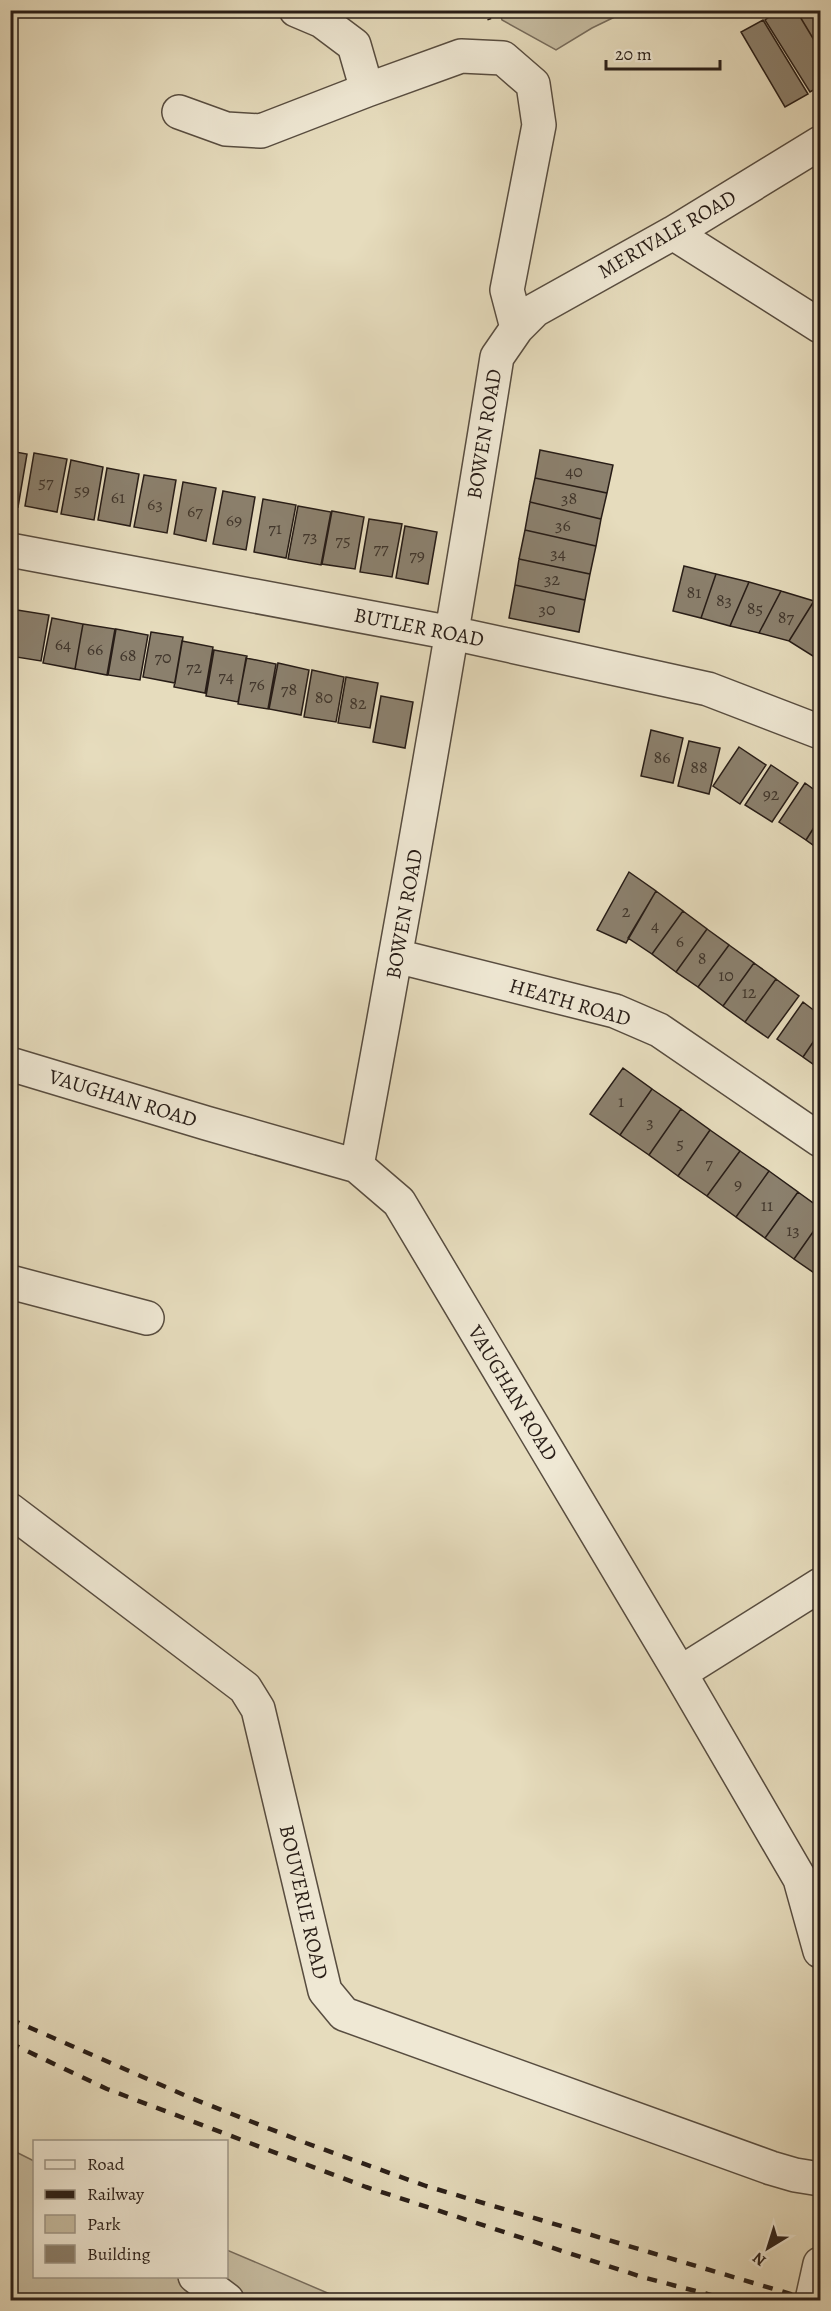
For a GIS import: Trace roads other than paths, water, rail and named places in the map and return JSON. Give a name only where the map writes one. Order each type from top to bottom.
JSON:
[{"type":"street","points":[[296,10],[322,21],[354,45],[366,90]]},
{"type":"street","points":[[179,112],[226,129],[261,131],[461,56],[503,58],[533,84],[539,124],[507,290],[517,328]]},
{"type":"street","name":"MERIVALE ROAD","points":[[517,328],[535,310],[673,233],[820,143]]},
{"type":"street","points":[[673,233],[820,326]]},
{"type":"street","name":"BOWEN ROAD","points":[[357,1166],[452,633],[497,357],[517,328]]},
{"type":"street","name":"BUTLER ROAD","points":[[10,550],[452,633],[708,689],[820,732]]},
{"type":"street","name":"HEATH ROAD","points":[[396,956],[615,1011],[641,1022],[659,1030],[820,1140]]},
{"type":"street","name":"VAUGHAN ROAD","points":[[10,1064],[357,1166],[399,1202],[680,1672],[800,1879],[820,1951]]},
{"type":"street","points":[[10,1282],[147,1318]]},
{"type":"street","name":"BOUVERIE ROAD","points":[[10,1510],[244,1688],[258,1709],[325,1990],[344,2014],[771,2168],[820,2179]]},
{"type":"street","points":[[680,1672],[820,1585]]},
{"type":"street","points":[[812,2301],[820,2264]]},
{"type":"street","points":[[196,2278],[227,2301]]},
{"type":"railway","points":[[10,2019],[191,2098],[306,2143],[426,2186],[811,2300]]},
{"type":"railway","points":[[10,2043],[107,2089],[366,2187],[642,2277],[730,2300]]}]
